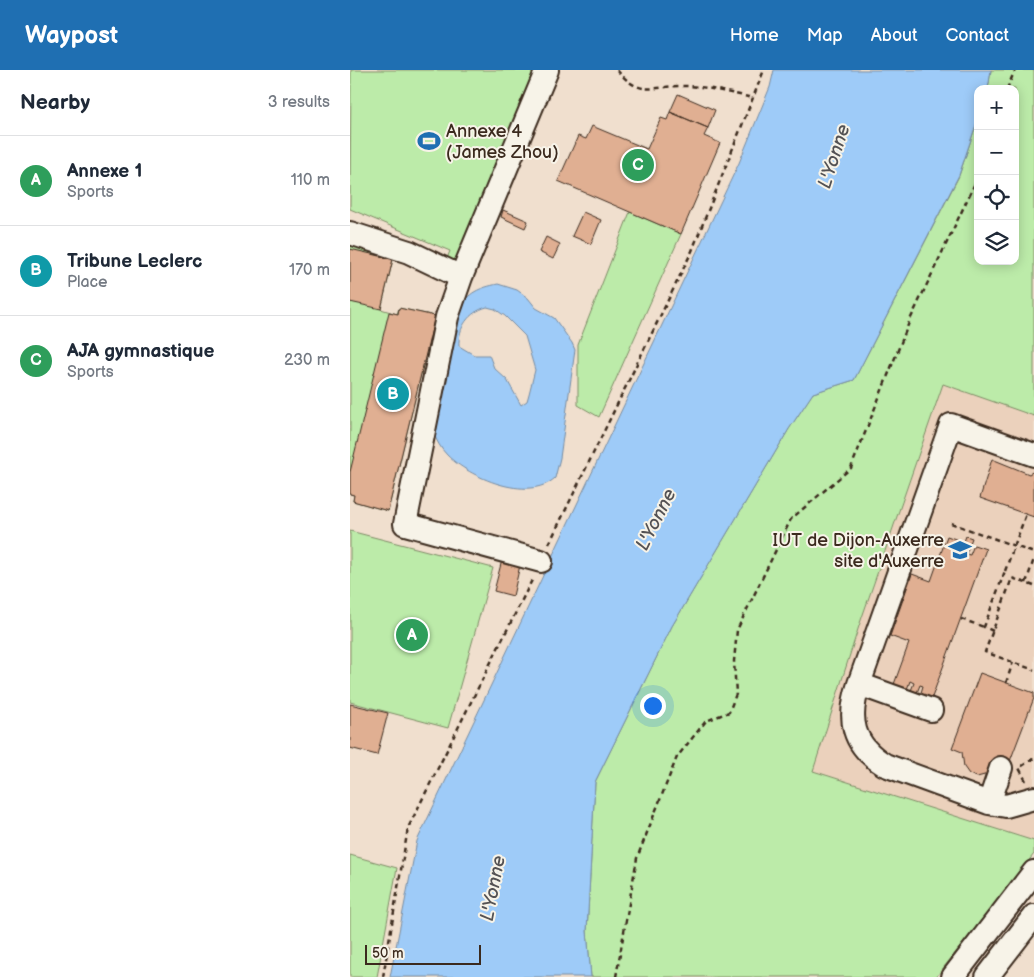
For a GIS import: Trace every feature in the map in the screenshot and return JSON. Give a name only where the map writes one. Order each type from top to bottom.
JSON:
[{"type":"street","points":[[541,562],[405,524],[447,317],[461,277],[547,70]]},
{"type":"street","points":[[350,233],[410,252],[461,277]]},
{"type":"street","points":[[1030,790],[1006,806],[989,803],[909,774],[873,758],[862,745],[855,731],[852,717],[859,684],[951,425],[1034,455]]},
{"type":"street","points":[[859,684],[931,710]]},
{"type":"street","points":[[989,803],[1001,768]]},
{"type":"street","points":[[953,977],[1034,872]]},
{"type":"street","points":[[987,977],[1034,916]]},
{"type":"path","points":[[617,70],[627,82],[647,89],[685,86],[754,98]]},
{"type":"path","points":[[383,977],[408,828],[541,562],[692,251],[764,70]]},
{"type":"path","points":[[1009,85],[1015,70]]},
{"type":"path","points":[[616,977],[637,858],[677,757],[706,721],[729,712],[736,694],[734,662],[737,630],[791,519],[851,468],[910,320],[974,185]]},
{"type":"path","points":[[984,627],[1026,514]]},
{"type":"path","points":[[950,523],[1034,553]]},
{"type":"path","points":[[1026,583],[1034,559]]},
{"type":"path","points":[[1034,586],[1012,578],[985,652],[1034,670]]},
{"type":"path","points":[[961,619],[993,631]]},
{"type":"path","points":[[1006,682],[1013,662]]},
{"type":"path","points":[[1030,790],[1019,768],[1034,758]]},
{"type":"shaded area","name":"IUT de Dijon-Auxerre site d'Auxerre","points":[[943,384],[1034,416],[1034,841],[813,771],[859,626]]},
{"type":"green space","name":"Annexe 4 (James Zhou)","points":[[351,70],[538,70],[456,264],[446,261],[450,251],[350,209]]},
{"type":"green space","points":[[991,70],[1034,70],[1034,416],[943,384],[859,626],[813,771],[1034,841],[1034,854],[936,977],[591,977],[587,931],[595,782],[672,626],[789,429],[813,393],[854,380],[959,176],[974,131],[974,265],[1019,265],[1019,85],[989,85]]},
{"type":"green space","points":[[630,212],[681,234],[599,417],[578,405],[578,345]]},
{"type":"green space","points":[[350,240],[395,251],[381,309],[397,314],[399,308],[435,316],[388,511],[353,501],[354,495],[350,494]]},
{"type":"green space","points":[[350,531],[493,568],[448,728],[350,702]]},
{"type":"green space","points":[[350,855],[397,868],[377,977],[350,977]]},
{"type":"water","name":"L'Yonne","points":[[774,70],[991,70],[989,85],[974,85],[974,131],[959,175],[854,380],[813,393],[789,429],[672,626],[595,782],[587,931],[591,977],[390,977],[417,841],[739,163],[770,87]]},
{"type":"water","points":[[498,284],[517,290],[528,298],[536,308],[554,318],[575,350],[560,458],[555,478],[544,485],[530,488],[515,488],[484,479],[447,455],[433,432],[458,309],[470,295],[480,289]],"holes":[[[487,307],[495,309],[525,336],[535,370],[527,401],[521,405],[507,380],[494,368],[489,355],[474,355],[459,346],[460,333],[466,321],[481,309]]]},
{"type":"building","points":[[678,94],[715,110],[708,128],[670,112]]},
{"type":"building","points":[[670,112],[708,128],[704,136],[720,143],[681,234],[558,181],[578,136],[586,139],[592,126],[647,149],[661,118],[667,120]]},
{"type":"building","points":[[503,210],[528,221],[525,228],[501,217]]},
{"type":"building","points":[[583,212],[601,220],[591,244],[572,236]]},
{"type":"building","points":[[546,237],[560,244],[553,259],[539,252]]},
{"type":"building","points":[[350,249],[393,259],[381,309],[350,302]]},
{"type":"building","points":[[399,308],[435,316],[388,511],[353,501],[354,495],[350,494],[350,472],[389,312],[398,314]]},
{"type":"building","points":[[992,459],[1029,474],[1034,471],[1034,517],[980,498]]},
{"type":"building","points":[[947,536],[961,541],[958,551],[960,552],[966,536],[972,538],[966,554],[970,555],[974,545],[986,549],[931,700],[920,696],[923,686],[920,685],[914,700],[908,698],[914,683],[910,681],[906,692],[893,687],[909,643],[890,636],[912,574],[931,581]]},
{"type":"building","points":[[502,560],[520,565],[513,596],[494,591]]},
{"type":"building","points":[[980,673],[1034,693],[1034,698],[1007,769],[977,777],[969,774],[964,767],[962,752],[952,748]]},
{"type":"building","points":[[350,704],[388,713],[377,755],[350,748]]},
{"type":"place","name":"Annexe 4 (James Zhou)","points":[[429,141]]},
{"type":"place","name":"AJA gymnastique","points":[[638,165]]},
{"type":"place","name":"Tribune Leclerc","points":[[393,394]]},
{"type":"place","name":"IUT de Dijon-Auxerre site d'Auxerre","points":[[960,550]]},
{"type":"place","name":"Annexe 1","points":[[412,635]]}]
